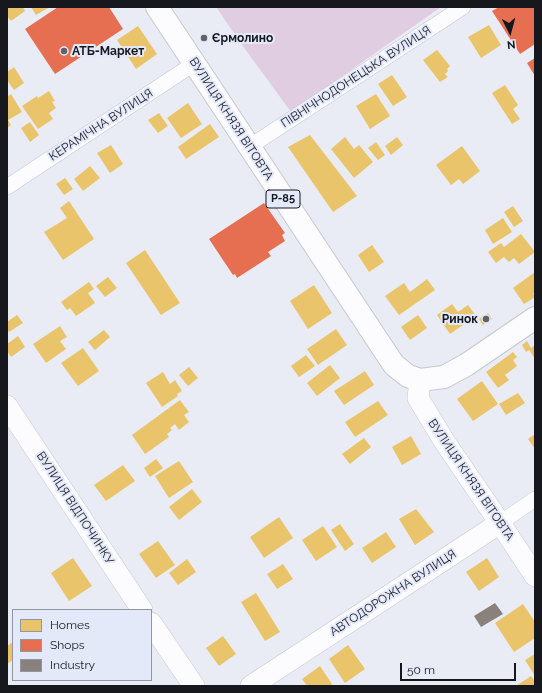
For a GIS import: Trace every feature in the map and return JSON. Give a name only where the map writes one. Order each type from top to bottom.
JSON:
[{"type":"main road","name":"ВУЛИЦЯ КНЯЗЯ ВІТОВТА","points":[[157,7],[394,365],[408,376],[420,380]]},
{"type":"main road","points":[[420,380],[444,378],[466,365],[535,318]]},
{"type":"street","name":"ПІВНІЧНОДОНЕЦЬКА ВУЛИЦЯ","points":[[249,147],[463,7]]},
{"type":"street","name":"КЕРАМІЧНА ВУЛИЦЯ","points":[[7,187],[195,64]]},
{"type":"street","name":"ВУЛИЦЯ КНЯЗЯ ВІТОВТА","points":[[420,380],[418,398],[444,441],[535,576]]},
{"type":"street","name":"ВУЛИЦЯ ВІДПОЧИНКУ","points":[[7,406],[141,609]]},
{"type":"street","name":"АВТОДОРОЖНА ВУЛИЦЯ","points":[[251,686],[500,523],[535,498]]},
{"type":"street","points":[[152,624],[194,686]]},
{"type":"shaded area","points":[[216,7],[441,7],[291,112]]},
{"type":"building: Homes","points":[[7,7],[23,7],[25,11],[11,21],[7,16]]},
{"type":"building: Homes","points":[[31,7],[50,7],[36,15]]},
{"type":"building: Homes","points":[[489,25],[501,45],[481,58],[468,37]]},
{"type":"building: Homes","points":[[138,26],[157,54],[136,69],[117,40]]},
{"type":"building: Homes","points":[[437,50],[450,66],[445,74],[448,77],[440,82],[423,60]]},
{"type":"building: Homes","points":[[14,67],[24,83],[14,90],[7,80],[7,72]]},
{"type":"building: Homes","points":[[392,75],[407,97],[393,106],[378,84]]},
{"type":"building: Homes","points":[[505,85],[518,105],[513,109],[520,119],[512,124],[492,93]]},
{"type":"building: Homes","points":[[49,91],[55,101],[52,102],[56,108],[49,113],[53,119],[38,129],[22,106],[37,96],[38,98]]},
{"type":"building: Homes","points":[[11,94],[22,112],[8,120],[11,125],[7,128],[7,97]]},
{"type":"building: Homes","points":[[376,94],[390,116],[370,129],[356,106]]},
{"type":"building: Homes","points":[[188,103],[202,124],[181,138],[167,118]]},
{"type":"building: Homes","points":[[159,113],[168,126],[158,133],[148,120]]},
{"type":"building: Homes","points":[[30,122],[39,135],[30,142],[21,128]]},
{"type":"building: Homes","points":[[210,124],[219,137],[186,159],[178,147]]},
{"type":"building: Homes","points":[[310,135],[357,196],[333,212],[288,147]]},
{"type":"building: Homes","points":[[345,137],[354,149],[359,145],[373,162],[354,178],[331,149]]},
{"type":"building: Homes","points":[[397,137],[403,145],[391,155],[385,146]]},
{"type":"building: Homes","points":[[376,142],[385,155],[378,160],[368,148]]},
{"type":"building: Homes","points":[[111,145],[123,164],[110,173],[97,153]]},
{"type":"building: Homes","points":[[462,146],[480,171],[463,184],[459,179],[451,185],[436,165]]},
{"type":"building: Homes","points":[[90,166],[100,178],[83,191],[74,179]]},
{"type":"building: Homes","points":[[65,178],[73,189],[64,195],[56,184]]},
{"type":"building: Homes","points":[[69,201],[94,239],[63,260],[44,232],[67,218],[60,208]]},
{"type":"building: Homes","points":[[513,206],[523,221],[514,227],[504,212]]},
{"type":"building: Homes","points":[[503,218],[512,232],[493,244],[485,230]]},
{"type":"building: Homes","points":[[521,234],[535,252],[519,264],[514,258],[509,262],[504,257],[496,263],[488,252],[501,243],[504,247]]},
{"type":"building: Homes","points":[[372,245],[384,262],[369,272],[358,255]]},
{"type":"building: Homes","points":[[145,250],[180,303],[161,315],[126,263]]},
{"type":"building: Homes","points":[[535,272],[535,294],[533,293],[535,297],[524,304],[513,288]]},
{"type":"building: Homes","points":[[108,277],[117,288],[105,297],[96,286]]},
{"type":"building: Homes","points":[[427,279],[435,290],[399,315],[385,296],[404,283],[410,292]]},
{"type":"building: Homes","points":[[89,282],[94,289],[88,293],[95,303],[76,316],[70,308],[67,310],[61,302]]},
{"type":"building: Homes","points":[[314,285],[332,313],[308,329],[290,301]]},
{"type":"building: Homes","points":[[452,304],[458,312],[468,305],[476,316],[450,334],[437,315]]},
{"type":"building: Homes","name":"Ринок","points":[[488,313],[492,319],[483,325],[479,319]]},
{"type":"building: Homes","points":[[17,315],[23,323],[9,332],[7,329],[7,322]]},
{"type":"building: Homes","points":[[418,315],[427,328],[410,340],[401,327]]},
{"type":"building: Homes","points":[[60,326],[67,337],[60,341],[66,349],[46,363],[33,344]]},
{"type":"building: Homes","points":[[336,329],[347,345],[318,365],[307,349]]},
{"type":"building: Homes","points":[[104,330],[110,337],[95,350],[88,342]]},
{"type":"building: Homes","points":[[18,336],[25,347],[11,357],[7,351],[7,344]]},
{"type":"building: Homes","points":[[527,341],[531,348],[535,345],[535,359],[529,350],[526,352],[522,345]]},
{"type":"building: Homes","points":[[83,348],[99,371],[78,386],[61,363]]},
{"type":"building: Homes","points":[[513,352],[517,357],[513,360],[517,366],[505,375],[509,380],[498,388],[486,372]]},
{"type":"building: Homes","points":[[306,355],[315,366],[299,377],[291,366]]},
{"type":"building: Homes","points":[[330,365],[340,378],[317,396],[307,383]]},
{"type":"building: Homes","points":[[189,367],[198,378],[188,386],[179,375]]},
{"type":"building: Homes","points":[[365,371],[374,385],[344,405],[334,391]]},
{"type":"building: Homes","points":[[163,372],[170,384],[175,380],[182,391],[177,394],[178,396],[162,407],[146,383]]},
{"type":"building: Homes","points":[[482,381],[498,404],[473,421],[457,399]]},
{"type":"building: Homes","points":[[518,393],[525,403],[506,415],[499,404]]},
{"type":"building: Homes","points":[[180,400],[189,412],[184,415],[189,422],[179,430],[175,424],[170,428],[172,430],[167,434],[169,437],[145,454],[132,435]]},
{"type":"building: Homes","points":[[378,401],[388,415],[355,437],[345,422]]},
{"type":"building: Homes","points":[[535,434],[535,449],[528,439]]},
{"type":"building: Homes","points":[[411,436],[421,454],[402,465],[392,447]]},
{"type":"building: Homes","points":[[364,438],[371,447],[350,464],[342,454]]},
{"type":"building: Homes","points":[[156,459],[163,468],[150,477],[144,468]]},
{"type":"building: Homes","points":[[179,461],[193,482],[169,498],[155,476]]},
{"type":"building: Homes","points":[[123,465],[135,481],[106,501],[94,485]]},
{"type":"building: Homes","points":[[192,489],[202,502],[179,520],[169,507]]},
{"type":"building: Homes","points":[[416,509],[434,532],[415,545],[399,519]]},
{"type":"building: Homes","points":[[279,517],[293,538],[264,558],[250,537]]},
{"type":"building: Homes","points":[[340,524],[354,544],[345,551],[331,530]]},
{"type":"building: Homes","points":[[323,526],[337,547],[316,561],[302,540]]},
{"type":"building: Homes","points":[[386,532],[396,547],[372,563],[362,548]]},
{"type":"building: Homes","points":[[158,541],[175,565],[156,578],[139,554]]},
{"type":"building: Homes","points":[[73,558],[92,586],[69,601],[51,573]]},
{"type":"building: Homes","points":[[487,558],[499,577],[479,591],[466,572]]},
{"type":"building: Homes","points":[[187,559],[196,572],[178,585],[169,573]]},
{"type":"building: Homes","points":[[283,564],[293,579],[277,589],[267,574]]},
{"type":"building: Homes","points":[[256,593],[280,632],[265,641],[241,602]]},
{"type":"building: Homes","points":[[523,604],[535,622],[535,638],[514,652],[495,623]]},
{"type":"building: Homes","points":[[223,636],[236,654],[219,666],[206,648]]},
{"type":"building: Homes","points":[[12,643],[12,661],[7,664],[7,646]]},
{"type":"building: Homes","points":[[348,645],[365,669],[345,683],[329,659]]},
{"type":"building: Homes","points":[[535,654],[535,676],[525,660]]},
{"type":"building: Homes","points":[[320,666],[332,684],[330,686],[307,686],[302,679]]},
{"type":"building: Homes","points":[[531,676],[535,681],[535,686],[516,686]]},
{"type":"building: Shops","name":"АТБ-Маркет","points":[[58,7],[109,7],[123,29],[55,74],[25,29]]},
{"type":"building: Shops","points":[[499,7],[535,7],[535,44],[520,54],[492,11]]},
{"type":"building: Shops","points":[[535,58],[535,76],[527,63]]},
{"type":"building: Shops","points":[[264,203],[285,233],[282,235],[285,241],[268,252],[271,256],[237,278],[235,274],[233,275],[209,239]]},
{"type":"building: Industry","points":[[495,603],[503,614],[481,627],[474,616]]},
{"type":"place","name":"Єрмолино","points":[[204,38]]},
{"type":"place","name":"АТБ-Маркет","points":[[64,51]]},
{"type":"place","name":"Ринок","points":[[486,319]]}]
